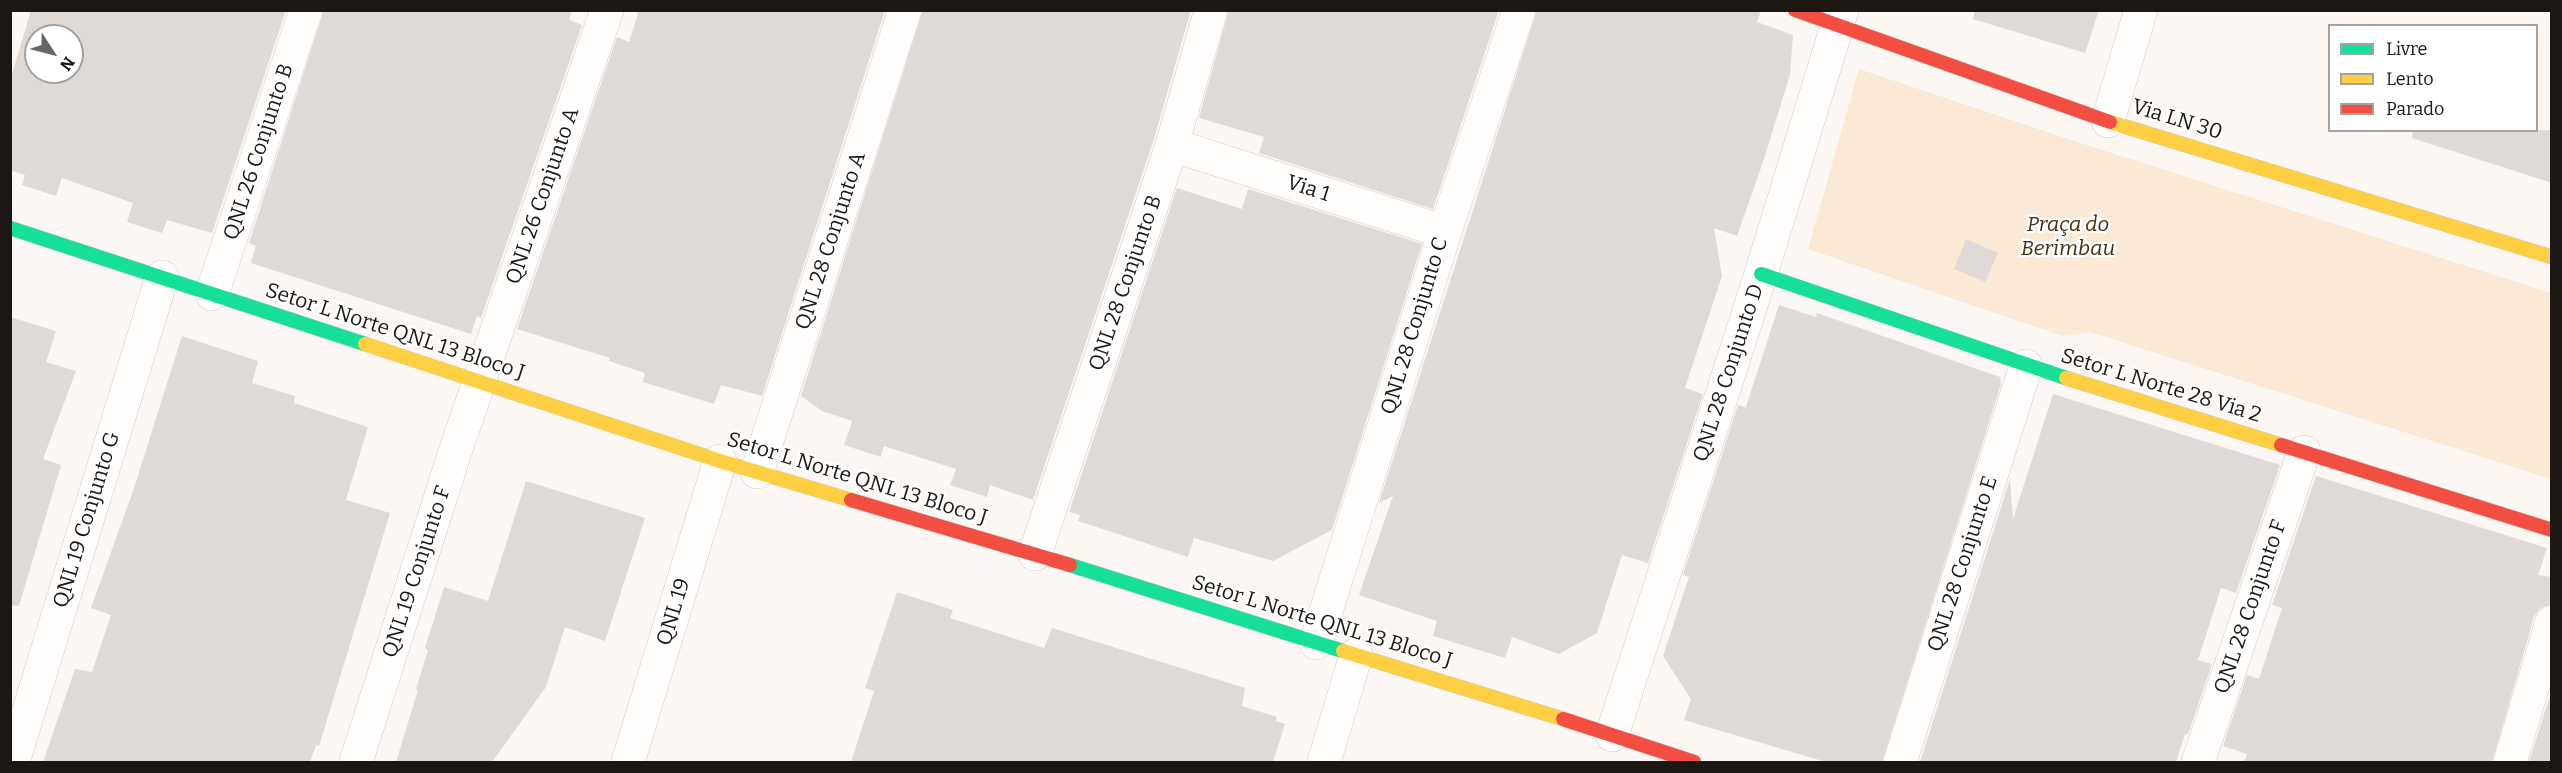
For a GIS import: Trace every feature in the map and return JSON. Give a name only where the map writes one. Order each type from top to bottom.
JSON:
[{"type":"street","name":"QNL 26 Conjunto B","points":[[212,294],[306,10]]},
{"type":"street","name":"QNL 26 Conjunto A","points":[[480,381],[607,10]]},
{"type":"street","name":"QNL 28 Conjunto A","points":[[757,472],[905,10]]},
{"type":"street","name":"QNL 28 Conjunto B","points":[[1035,554],[1172,145],[1211,10]]},
{"type":"street","name":"QNL 28 Conjunto C","points":[[1316,643],[1445,232],[1520,10]]},
{"type":"street","name":"Via LN 30","points":[[1795,10],[1840,18],[2108,121],[2552,257]]},
{"type":"street","points":[[2108,121],[2141,10]]},
{"type":"street","name":"QNL 28 Conjunto D","points":[[1612,735],[1761,274],[1840,18]]},
{"type":"street","name":"Via 1","points":[[1172,145],[1445,232]]},
{"type":"street","name":"Setor L Norte QNL 13 Bloco J","points":[[10,228],[757,472],[1035,554],[1694,762]]},
{"type":"street","name":"Setor L Norte 28 Via 2","points":[[1761,274],[2026,366],[2552,530]]},
{"type":"street","name":"QNL 19 Conjunto G","points":[[13,762],[162,277]]},
{"type":"street","name":"QNL 28 Conjunto E","points":[[1900,762],[2026,366]]},
{"type":"street","name":"QNL 19 Conjunto F","points":[[356,762],[480,381]]},
{"type":"street","name":"QNL 28 Conjunto F","points":[[2198,762],[2304,452]]},
{"type":"street","name":"QNL 19","points":[[628,762],[720,460]]},
{"type":"street","points":[[2510,762],[2552,622]]},
{"type":"street","points":[[1324,762],[1356,655]]},
{"type":"green space","name":"Praça do Berimbau","points":[[1859,69],[2071,140],[2551,293],[2551,479],[2090,332],[2062,336],[1808,249]]},
{"type":"building","points":[[31,10],[286,10],[212,233],[167,220],[162,233],[127,222],[133,203],[62,178],[56,196],[22,185],[25,175],[10,170],[10,81],[24,34],[24,84],[84,84],[84,24],[27,24]]},
{"type":"building","points":[[324,10],[572,10],[569,20],[582,25],[481,318],[477,316],[471,334],[251,263],[256,246],[249,243]]},
{"type":"building","points":[[639,10],[885,10],[762,396],[721,385],[714,404],[643,382],[645,373],[609,361],[610,358],[517,329],[617,37],[629,42]]},
{"type":"building","points":[[923,10],[1191,10],[1154,139],[1033,500],[990,485],[987,497],[950,485],[956,469],[884,446],[881,457],[844,445],[852,421],[822,411],[801,396]]},
{"type":"building","points":[[1229,10],[1499,10],[1433,209],[1259,153],[1264,137],[1199,118]]},
{"type":"building","points":[[1537,10],[1761,10],[1757,22],[1793,35],[1790,75],[1737,236],[1714,228],[1722,276],[1685,388],[1703,394],[1648,563],[1622,555],[1597,633],[1559,654],[1512,637],[1505,658],[1433,636],[1437,621],[1359,595],[1393,496],[1379,503]]},
{"type":"building","points":[[1975,10],[2099,10],[2085,53],[1973,19]]},
{"type":"building","points":[[2552,130],[2552,183],[2412,138],[2413,132]]},
{"type":"building","points":[[1177,188],[1242,209],[1248,189],[1422,244],[1332,530],[1273,561],[1194,538],[1188,557],[1078,521],[1080,515],[1069,512]]},
{"type":"building","points":[[1966,239],[1998,253],[1985,282],[1954,269]]},
{"type":"building","points":[[1779,305],[1816,317],[1817,313],[2000,377],[2001,384],[1882,762],[1826,762],[1684,720],[1691,699],[1663,656],[1689,577],[1683,575],[1738,405],[1745,407],[1745,410]]},
{"type":"building","points":[[10,317],[56,331],[46,362],[76,371],[43,459],[61,465],[19,606],[10,605]]},
{"type":"building","points":[[182,336],[258,361],[252,383],[295,396],[294,403],[368,427],[346,500],[390,513],[319,746],[316,745],[310,762],[43,762],[75,669],[92,672],[111,615],[91,608],[134,488]]},
{"type":"building","points":[[2053,394],[2280,465],[2236,593],[2221,588],[2198,660],[2212,664],[2188,734],[2185,734],[2176,762],[1920,762],[2010,479],[2013,519]]},
{"type":"building","points":[[2316,476],[2547,548],[2538,575],[2552,577],[2552,604],[2540,608],[2534,617],[2492,762],[2244,762],[2247,754],[2223,746],[2247,675],[2259,679],[2282,608],[2272,605]]},
{"type":"building","points":[[526,481],[645,518],[605,641],[565,627],[546,687],[492,762],[396,762],[418,690],[416,689],[428,650],[425,648],[444,587],[488,601]]},
{"type":"building","points":[[897,592],[953,610],[950,618],[1044,648],[1052,628],[1245,688],[1242,706],[1277,717],[1276,721],[1285,724],[1273,762],[851,762],[874,691],[865,688]]},
{"type":"building","points":[[2552,689],[2552,762],[2529,762]]},
{"type":"traffic: fast","points":[[10,228],[365,344]]},
{"type":"traffic: fast","points":[[1761,274],[2066,378]]},
{"type":"traffic: fast","points":[[1070,565],[1343,651]]},
{"type":"traffic: slow","points":[[2110,122],[2552,257]]},
{"type":"traffic: slow","points":[[365,344],[720,461],[851,500]]},
{"type":"traffic: slow","points":[[2066,378],[2281,445]]},
{"type":"traffic: slow","points":[[1343,651],[1563,719]]},
{"type":"traffic: jam","points":[[1795,10],[2110,122]]},
{"type":"traffic: jam","points":[[2281,445],[2552,530]]},
{"type":"traffic: jam","points":[[851,500],[1070,565]]},
{"type":"traffic: jam","points":[[1563,719],[1694,762]]}]
